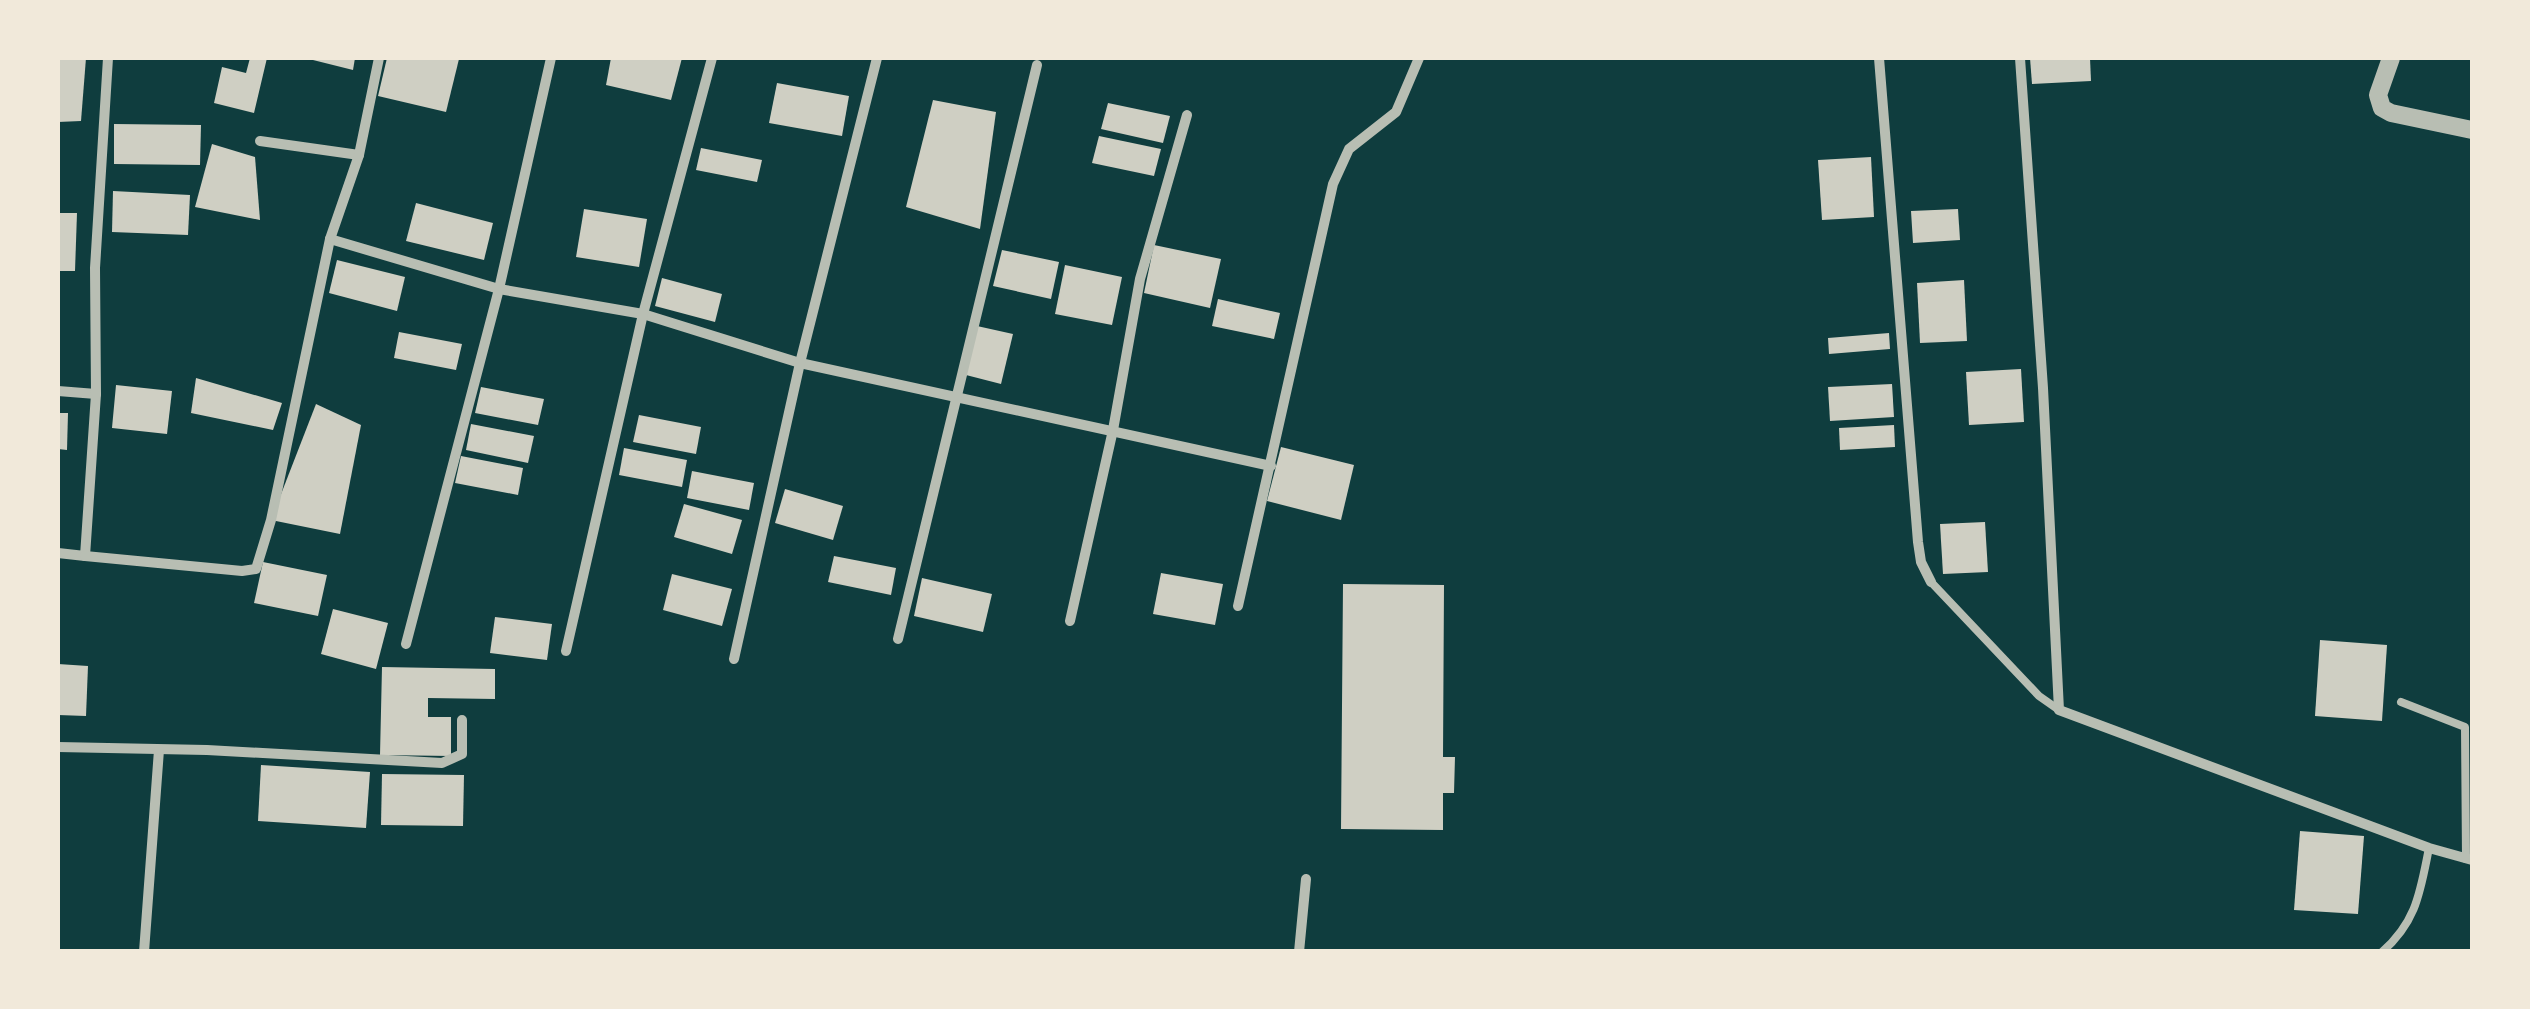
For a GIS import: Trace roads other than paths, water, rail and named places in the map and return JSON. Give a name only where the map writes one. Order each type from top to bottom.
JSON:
[{"type":"street","points":[[85,556],[96,394],[95,268],[108,58]]},
{"type":"street","points":[[58,554],[242,571],[256,569],[272,520],[330,239],[359,155],[379,58]]},
{"type":"street","points":[[406,644],[498,290],[551,58]]},
{"type":"street","points":[[566,651],[642,314],[712,58]]},
{"type":"street","points":[[734,660],[800,363],[877,58]]},
{"type":"street","points":[[1238,606],[1340,162],[1396,112],[1418,58]]},
{"type":"street","points":[[1879,58],[1918,542],[1931,582]]},
{"type":"street","points":[[2020,58],[2043,388],[2059,710],[2469,860]]},
{"type":"street","points":[[2391,58],[2378,94],[2382,108],[2472,130]]},
{"type":"street","points":[[898,639],[1037,65]]},
{"type":"street","points":[[1070,621],[1114,430],[1140,279],[1187,115]]},
{"type":"street","points":[[260,142],[359,155]]},
{"type":"street","points":[[330,239],[498,290],[642,314],[800,363],[1272,466]]},
{"type":"street","points":[[58,391],[96,394]]},
{"type":"street","points":[[58,747],[442,763],[462,754],[462,720]]},
{"type":"street","points":[[144,952],[158,750]]},
{"type":"street","points":[[1300,952],[1306,879]]},
{"type":"lane","points":[[1931,582],[2038,696],[2059,710]]},
{"type":"lane","points":[[2400,702],[2465,727],[2469,860]]},
{"type":"lane","points":[[2382,952],[2409,923],[2429,848]]}]
